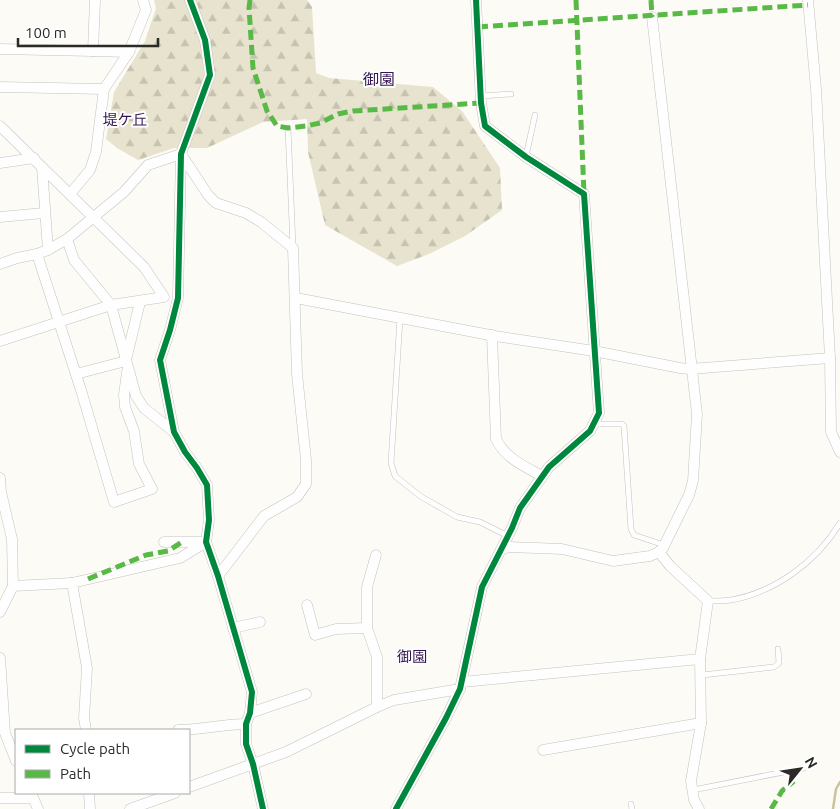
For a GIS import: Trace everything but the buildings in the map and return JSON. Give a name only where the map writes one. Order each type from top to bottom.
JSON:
[{"type":"street","points":[[93,51],[95,0]]},
{"type":"street","points":[[70,194],[90,170],[96,152],[104,88],[130,52],[146,10],[144,0]]},
{"type":"street","points":[[190,0],[205,40],[210,74],[181,154],[178,298],[160,360],[174,432],[184,452],[197,468],[207,486],[209,520],[206,542],[218,576],[252,692],[250,713],[246,724],[246,744],[253,764],[263,809]]},
{"type":"street","points":[[396,809],[446,718],[461,686],[482,587],[498,552],[502,549],[520,508],[549,467],[590,431],[599,413],[584,194],[526,157],[485,126],[481,96],[476,0]]},
{"type":"street","points":[[808,0],[816,98],[830,358],[832,432],[840,452]]},
{"type":"street","points":[[502,549],[509,547],[562,550],[613,561],[650,556],[662,548],[689,495],[693,481],[697,414],[690,369],[652,17]]},
{"type":"street","points":[[0,49],[130,52]]},
{"type":"street","points":[[0,87],[104,88]]},
{"type":"street","points":[[0,126],[144,267],[164,297]]},
{"type":"street","points":[[0,264],[48,250],[67,239],[124,192],[148,165],[181,154]]},
{"type":"street","points":[[181,154],[216,204],[246,213],[261,222],[293,248],[298,374],[306,460],[306,484],[297,496],[264,516],[218,576]]},
{"type":"street","points":[[0,163],[34,158]]},
{"type":"street","points":[[42,167],[48,250]]},
{"type":"street","points":[[0,216],[44,213]]},
{"type":"street","points":[[67,239],[74,260],[111,305],[136,396],[144,408],[174,432]]},
{"type":"street","points":[[37,254],[76,374],[114,502],[152,490],[139,464],[134,431],[125,406],[124,395],[127,364],[140,302]]},
{"type":"street","points":[[0,341],[111,305],[164,297],[178,298]]},
{"type":"street","points":[[296,298],[492,335],[690,369],[830,358]]},
{"type":"street","points":[[492,335],[496,439],[501,449],[510,457],[542,476]]},
{"type":"street","points":[[76,374],[127,364]]},
{"type":"street","points":[[0,478],[1,492],[12,539],[13,586],[0,612]]},
{"type":"street","points":[[164,542],[206,542]]},
{"type":"street","points":[[13,586],[72,583],[180,558],[206,542]]},
{"type":"street","points":[[662,548],[670,566],[708,601],[700,659],[702,723],[691,780],[694,800],[699,809]]},
{"type":"street","points":[[376,554],[367,587],[367,628],[377,657],[377,707]]},
{"type":"street","points":[[72,583],[87,668],[84,718],[86,729]]},
{"type":"street","points":[[307,606],[315,635],[336,629],[367,628]]},
{"type":"street","points":[[233,628],[260,622]]},
{"type":"street","points":[[0,658],[5,733],[15,758]]},
{"type":"street","points":[[190,787],[286,752],[394,700],[461,686],[700,659]]},
{"type":"street","points":[[250,713],[306,694]]},
{"type":"street","points":[[543,750],[702,723]]},
{"type":"street","points":[[190,730],[226,724],[246,724]]},
{"type":"street","points":[[89,794],[90,809]]},
{"type":"street","points":[[130,809],[172,794]]},
{"type":"street","points":[[0,798],[36,803]]},
{"type":"lane","points":[[481,96],[511,94]]},
{"type":"lane","points":[[526,157],[535,115]]},
{"type":"lane","points":[[288,128],[293,248]]},
{"type":"lane","points":[[400,318],[391,463],[395,476],[420,496],[458,518],[480,522],[508,536]]},
{"type":"lane","points":[[593,424],[622,424],[624,426],[631,529],[634,535],[662,548]]},
{"type":"lane","points":[[708,601],[732,600],[753,594],[772,585],[803,566],[816,555],[831,538],[840,523]]},
{"type":"lane","points":[[702,675],[774,667],[779,663],[778,649]]},
{"type":"lane","points":[[693,790],[804,768]]},
{"type":"green space","points":[[154,0],[307,0],[312,7],[316,73],[329,78],[433,87],[462,111],[500,168],[502,210],[465,236],[429,254],[397,266],[325,225],[308,152],[307,119],[263,122],[207,148],[174,148],[138,160],[117,148],[106,139],[114,92],[145,41],[156,8]]},
{"type":"waterway","points":[[833,809],[836,789],[840,782]]},
{"type":"marked path","points":[[250,0],[253,68],[267,111],[277,126],[288,128],[306,126],[320,123],[338,114],[353,111],[481,103]]},
{"type":"marked path","points":[[576,0],[584,194]]},
{"type":"marked path","points":[[651,0],[652,17]]},
{"type":"marked path","points":[[478,27],[808,5]]},
{"type":"marked path","points":[[88,579],[146,555],[168,551],[182,542]]},
{"type":"marked path","points":[[771,809],[782,791],[794,781]]},
{"type":"cycle path","points":[[190,0],[205,40],[210,75],[181,154],[178,298],[160,360],[174,432],[207,485],[209,520],[206,542],[218,576],[252,692],[250,713],[246,724],[246,744],[253,764],[263,809]]},
{"type":"cycle path","points":[[396,809],[460,689],[482,587],[520,508],[549,467],[590,431],[599,413],[584,194],[526,157],[485,126],[481,103],[476,0]]},
{"type":"district","name":"御園","points":[[379,79]]},
{"type":"district","name":"堤ケ丘","points":[[125,119]]},
{"type":"district","name":"御園","points":[[412,656]]}]
